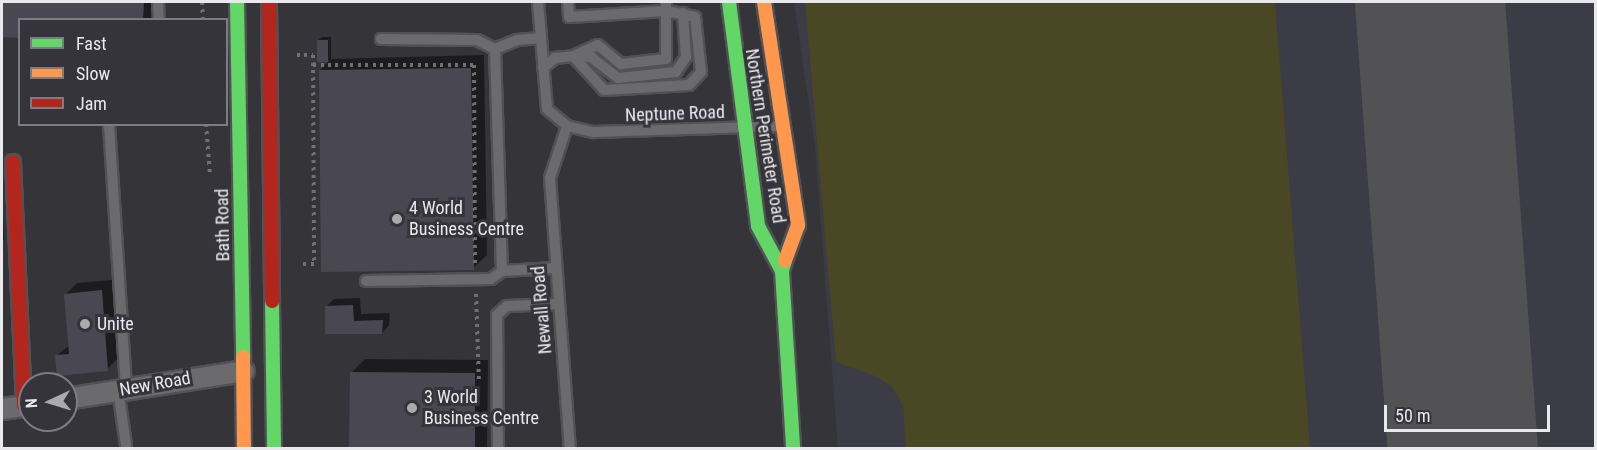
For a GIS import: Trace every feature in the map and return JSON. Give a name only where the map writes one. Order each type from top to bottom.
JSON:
[{"type":"main road","name":"Bath Road","points":[[237,2],[244,448]]},
{"type":"main road","points":[[269,2],[274,448]]},
{"type":"main road","name":"Northern Perimeter Road","points":[[729,2],[758,226],[782,272]]},
{"type":"main road","name":"Northern Perimeter Road","points":[[764,2],[786,125],[798,225],[782,272],[792,448]]},
{"type":"main road","points":[[7,163],[10,273],[23,372]]},
{"type":"street","name":"New Road","points":[[78,397],[244,371]]},
{"type":"street","points":[[2,409],[18,406]]},
{"type":"lane","points":[[158,2],[159,18]]},
{"type":"lane","points":[[538,2],[548,109],[567,126]]},
{"type":"lane","points":[[568,2],[569,17],[625,7],[666,6],[695,17],[701,72],[689,85],[604,90],[573,56]]},
{"type":"lane","points":[[573,56],[598,45],[621,64],[661,62],[669,53],[666,6]]},
{"type":"lane","points":[[543,68],[555,58],[573,56],[591,57],[618,78],[676,72],[686,57],[683,13]]},
{"type":"lane","points":[[381,39],[477,40],[495,48],[517,40],[541,38]]},
{"type":"lane","points":[[495,48],[502,271]]},
{"type":"lane","name":"Neptune Road","points":[[567,126],[594,132],[786,125]]},
{"type":"lane","points":[[109,126],[126,445]]},
{"type":"lane","name":"Newall Road","points":[[567,126],[550,178],[570,448]]},
{"type":"lane","points":[[366,280],[491,279],[502,271],[555,268]]},
{"type":"lane","points":[[498,448],[497,315],[507,306],[558,304]]},
{"type":"path","points":[[202,2],[202,18]]},
{"type":"path","points":[[296,56],[313,55],[314,264],[299,264]]},
{"type":"path","points":[[313,65],[474,65],[475,279],[479,385]]},
{"type":"shaded area","points":[[794,2],[1595,2],[1595,448],[838,448],[815,146]]},
{"type":"shaded area","points":[[805,2],[1275,2],[1310,448],[906,448],[903,405],[892,387],[878,377],[836,362]]},
{"type":"building","points":[[2,2],[144,2],[143,18],[18,18],[18,38],[2,37]]},
{"type":"building","points":[[317,40],[328,40],[328,62],[317,62]]},
{"type":"building","name":"4 World Business Centre","points":[[471,68],[474,270],[321,272],[319,70]]},
{"type":"building","name":"Unite","points":[[102,290],[108,371],[78,374],[78,372],[57,372],[55,355],[69,354],[64,294]]},
{"type":"building","points":[[353,305],[354,321],[383,320],[382,334],[325,334],[325,306]]},
{"type":"building","name":"3 World Business Centre","points":[[350,372],[475,373],[475,448],[349,448]]},
{"type":"taxiway","points":[[1434,66],[1454,2]]},
{"type":"runway","points":[[1430,2],[1463,448]]},
{"type":"traffic: fast","points":[[237,2],[243,357]]},
{"type":"traffic: fast","points":[[729,2],[758,226],[782,271]]},
{"type":"traffic: fast","points":[[785,261],[782,271],[793,448]]},
{"type":"traffic: fast","points":[[272,301],[274,448]]},
{"type":"traffic: slow","points":[[764,2],[798,225],[785,261]]},
{"type":"traffic: slow","points":[[243,357],[244,448]]},
{"type":"traffic: jam","points":[[269,2],[272,301]]},
{"type":"traffic: jam","points":[[13,162],[22,372]]},
{"type":"place","name":"4 World Business Centre","points":[[397,219]]},
{"type":"place","name":"Unite","points":[[85,324]]},
{"type":"place","name":"3 World Business Centre","points":[[412,408]]}]
